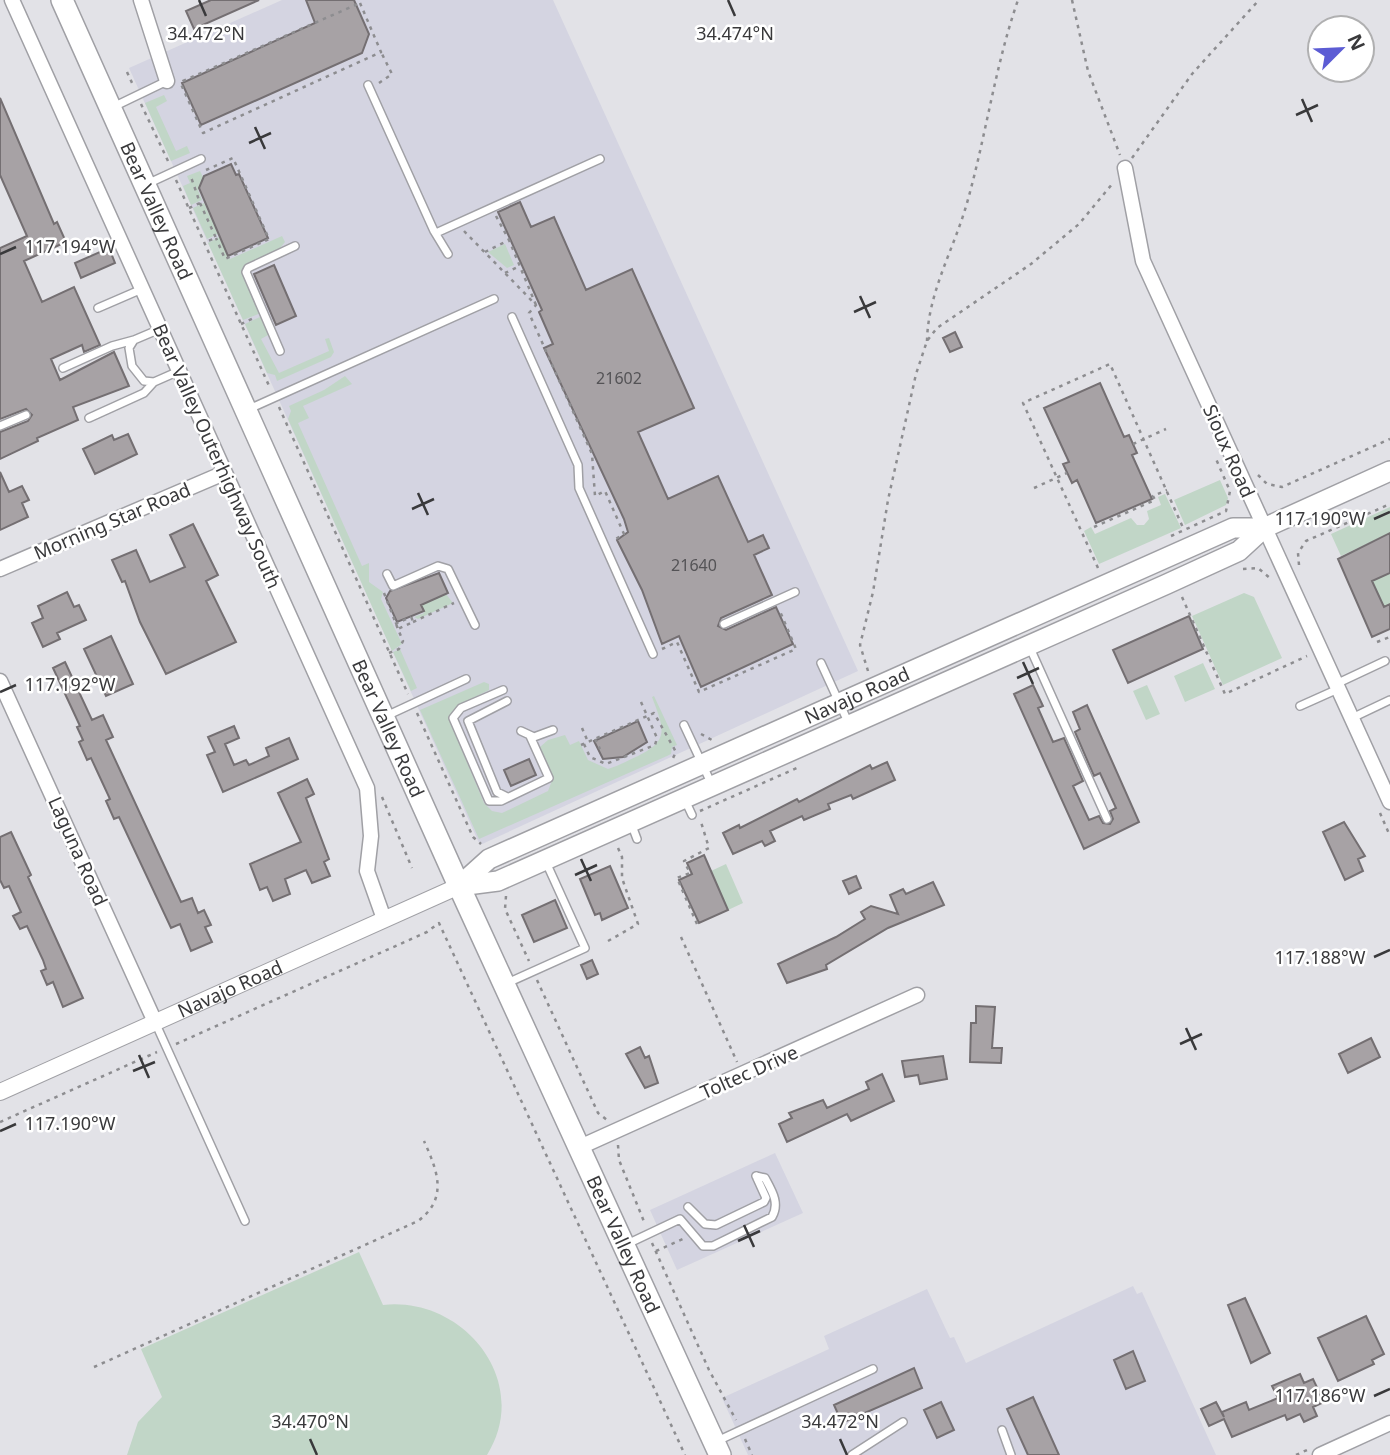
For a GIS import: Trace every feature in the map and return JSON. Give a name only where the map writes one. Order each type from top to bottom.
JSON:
[{"type":"main road","name":"Bear Valley Road","points":[[62,0],[459,886],[717,1449]]},
{"type":"main road","name":"Navajo Road","points":[[459,886],[498,881],[545,860],[691,809],[712,785],[1239,551],[1264,528],[1390,471]]},
{"type":"main road","name":"Navajo Road","points":[[459,886],[489,859],[699,756],[836,695],[1233,528],[1264,528]]},
{"type":"street","name":"Bear Valley Outerhighway South","points":[[12,0],[367,788],[371,836],[367,871],[384,919]]},
{"type":"street","points":[[141,0],[167,81]]},
{"type":"street","name":"Sioux Road","points":[[1125,168],[1143,261],[1351,718],[1384,807]]},
{"type":"street","name":"Morning Star Road","points":[[0,569],[224,473]]},
{"type":"street","name":"Laguna Road","points":[[0,681],[155,1022]]},
{"type":"street","name":"Navajo Road","points":[[0,1093],[459,886]]},
{"type":"street","name":"Toltec Drive","points":[[580,1147],[743,1076],[917,995]]},
{"type":"street","points":[[1320,1455],[1390,1423]]},
{"type":"lane","points":[[110,108],[167,81]]},
{"type":"lane","points":[[368,85],[448,254]]},
{"type":"lane","points":[[145,185],[201,159]]},
{"type":"lane","points":[[436,233],[600,159]]},
{"type":"lane","points":[[280,351],[247,278],[248,268],[295,246]]},
{"type":"lane","points":[[98,308],[142,289]]},
{"type":"lane","points":[[246,411],[494,299]]},
{"type":"lane","points":[[512,317],[578,465],[579,488],[653,654]]},
{"type":"lane","points":[[63,368],[112,346],[160,329]]},
{"type":"lane","points":[[134,340],[129,348],[132,366],[144,381],[154,382]]},
{"type":"lane","points":[[89,418],[144,393],[154,382],[178,371]]},
{"type":"lane","points":[[0,426],[26,415]]},
{"type":"lane","points":[[387,574],[393,586],[438,566],[448,569],[475,625]]},
{"type":"lane","points":[[724,624],[794,592]]},
{"type":"lane","points":[[1029,646],[1107,819]]},
{"type":"lane","points":[[1300,706],[1385,662]]},
{"type":"lane","points":[[821,663],[849,725]]},
{"type":"lane","points":[[383,717],[466,679]]},
{"type":"lane","points":[[503,690],[461,708],[453,718],[489,801],[507,797],[549,778],[530,736],[521,731]]},
{"type":"lane","points":[[1351,718],[1390,700]]},
{"type":"lane","points":[[507,701],[468,721],[497,792],[507,797]]},
{"type":"lane","points":[[684,725],[712,785]]},
{"type":"lane","points":[[530,736],[553,730]]},
{"type":"lane","points":[[505,984],[585,948],[545,860]]},
{"type":"lane","points":[[155,1022],[245,1221]]},
{"type":"lane","points":[[624,1245],[680,1219],[703,1246],[713,1245],[772,1217],[776,1211],[775,1198],[765,1178],[756,1176],[766,1198],[764,1202],[728,1220],[716,1225],[705,1224],[688,1207]]},
{"type":"lane","points":[[717,1449],[873,1369]]},
{"type":"lane","points":[[852,1455],[903,1422]]},
{"type":"lane","points":[[1002,1430],[1010,1455]]},
{"type":"path","points":[[836,695],[868,671],[860,645],[873,592],[897,457],[943,266],[968,199],[1005,38],[1018,0]]},
{"type":"path","points":[[1072,0],[1088,71],[1125,168]]},
{"type":"path","points":[[927,341],[937,328],[1031,264],[1079,224],[1125,168],[1192,74],[1259,0]]},
{"type":"path","points":[[381,51],[203,133],[181,84],[360,3],[392,74],[378,80],[384,92]]},
{"type":"path","points":[[127,72],[472,837],[479,843],[485,842]]},
{"type":"path","points":[[233,158],[269,239],[225,259],[216,238],[189,178],[233,158]]},
{"type":"path","points":[[189,208],[200,203]]},
{"type":"path","points":[[493,207],[536,304]]},
{"type":"path","points":[[456,224],[536,304]]},
{"type":"path","points":[[204,243],[216,238]]},
{"type":"path","points":[[484,252],[509,240]]},
{"type":"path","points":[[505,273],[520,266]]},
{"type":"path","points":[[536,304],[529,313],[592,454],[595,496],[605,491],[624,534],[613,539],[619,552]]},
{"type":"path","points":[[241,324],[263,314]]},
{"type":"path","points":[[1087,573],[1098,568],[1023,403],[1110,364],[1184,530]]},
{"type":"path","points":[[1133,443],[1166,429]]},
{"type":"path","points":[[1258,475],[1267,484],[1282,487],[1390,439]]},
{"type":"path","points":[[1160,541],[1226,511],[1230,502],[1230,491],[1212,449]]},
{"type":"path","points":[[1034,488],[1067,473]]},
{"type":"path","points":[[1094,527],[1155,500],[1153,496],[1167,490]]},
{"type":"path","points":[[1297,557],[1306,541],[1390,504]]},
{"type":"path","points":[[1241,569],[1258,568],[1273,582]]},
{"type":"path","points":[[385,591],[384,599],[403,641],[398,649],[389,653]]},
{"type":"path","points":[[398,629],[454,603],[449,591]]},
{"type":"path","points":[[1194,591],[1182,597],[1225,694],[1307,654],[1311,664]]},
{"type":"path","points":[[658,639],[662,649],[677,642],[699,692],[796,649],[778,608]]},
{"type":"path","points":[[395,624],[411,617],[413,622]]},
{"type":"path","points":[[1377,642],[1390,636]]},
{"type":"path","points":[[582,728],[584,744],[590,757],[598,763],[617,762],[657,741],[641,702]]},
{"type":"path","points":[[584,744],[654,713],[676,752],[673,758],[699,756],[712,740],[701,734]]},
{"type":"path","points":[[596,739],[600,749]]},
{"type":"path","points":[[1384,807],[1390,836]]},
{"type":"path","points":[[691,809],[709,846],[705,852],[684,861],[690,871],[677,878],[697,924]]},
{"type":"path","points":[[608,941],[638,924],[622,878],[622,857],[617,845]]},
{"type":"path","points":[[0,1122],[427,932],[439,923],[685,1455]]},
{"type":"path","points":[[681,937],[743,1076]]},
{"type":"path","points":[[94,1367],[418,1221],[434,1206],[439,1183],[438,1172],[424,1141]]},
{"type":"path","points":[[656,1251],[686,1237]]},
{"type":"shaded area","points":[[282,0],[553,0],[858,671],[480,845],[129,68]]},
{"type":"shaded area","points":[[775,1153],[803,1213],[677,1270],[650,1210]]},
{"type":"shaded area","points":[[1133,1286],[1137,1294],[1142,1292],[1216,1455],[748,1455],[722,1398],[829,1349],[824,1336],[927,1289],[950,1338],[954,1337],[966,1363]]},
{"type":"green space","points":[[164,95],[167,101],[156,107],[176,151],[187,146],[190,153],[171,161],[145,103]]},
{"type":"green space","points":[[200,171],[203,177],[198,190],[202,200],[191,205],[183,186],[190,183],[187,176]]},
{"type":"green space","points":[[204,203],[218,234],[207,239],[193,208]]},
{"type":"green space","points":[[282,236],[285,242],[280,248],[243,267],[261,313],[243,320],[208,243],[219,237],[230,259]]},
{"type":"green space","points":[[505,244],[514,265],[507,268],[488,252]]},
{"type":"green space","points":[[262,316],[270,334],[261,339],[279,373],[329,351],[325,339],[329,338],[334,352],[331,357],[277,381],[275,375],[267,373],[245,324]]},
{"type":"green space","points":[[345,376],[352,384],[303,406],[309,418],[298,423],[362,566],[369,563],[369,582],[383,592],[381,599],[402,644],[392,651],[288,419],[291,411],[289,406],[324,390]]},
{"type":"green space","points":[[1220,480],[1228,498],[1226,505],[1185,525],[1174,500]]},
{"type":"green space","points":[[1165,494],[1181,528],[1099,564],[1084,531],[1091,527],[1095,534],[1131,518],[1137,525],[1144,525],[1149,519],[1147,511],[1161,505],[1158,497]]},
{"type":"green space","points":[[1390,507],[1390,533],[1341,556],[1331,534]]},
{"type":"green space","points":[[1390,573],[1390,604],[1384,607],[1372,581]]},
{"type":"green space","points":[[1244,593],[1254,597],[1282,658],[1223,685],[1192,616]]},
{"type":"green space","points":[[446,594],[453,603],[418,619],[414,617],[424,613],[421,605]]},
{"type":"green space","points":[[400,649],[417,688],[411,691],[393,652]]},
{"type":"green space","points":[[1203,663],[1215,689],[1185,702],[1174,676]]},
{"type":"green space","points":[[484,682],[489,684],[489,690],[457,706],[450,721],[484,803],[492,811],[502,813],[548,791],[553,778],[540,747],[548,740],[565,735],[570,745],[579,741],[588,760],[608,769],[649,750],[660,738],[661,732],[652,697],[654,696],[677,745],[672,747],[671,754],[667,756],[479,839],[420,710]]},
{"type":"green space","points":[[1147,685],[1160,714],[1146,720],[1133,691]]},
{"type":"green space","points":[[726,864],[743,903],[728,910],[711,871]]},
{"type":"green space","points":[[359,1252],[383,1305],[412,1306],[439,1314],[463,1329],[482,1349],[495,1373],[501,1399],[499,1427],[487,1455],[127,1455],[138,1422],[162,1397],[141,1349]]},
{"type":"building","points":[[211,0],[259,0],[194,29],[186,11]]},
{"type":"building","points":[[306,0],[354,0],[369,34],[362,53],[201,125],[182,83],[315,23]]},
{"type":"building","points":[[0,98],[54,224],[57,222],[66,242],[24,261],[42,302],[74,287],[100,345],[84,352],[82,345],[51,359],[60,380],[114,352],[129,386],[73,407],[78,420],[37,438],[38,441],[0,459],[0,432],[28,421],[32,415],[26,409],[0,419],[0,248],[27,236],[0,175]]},
{"type":"building","points":[[231,164],[236,175],[239,174],[268,238],[228,256],[199,188],[204,176]]},
{"type":"building","points":[[520,202],[531,227],[554,217],[586,290],[632,269],[694,408],[638,432],[668,499],[718,476],[748,542],[763,535],[769,548],[754,555],[772,595],[721,618],[718,626],[726,630],[776,607],[793,644],[701,687],[679,636],[662,644],[642,590],[617,540],[628,532],[624,519],[544,348],[553,344],[539,312],[542,310],[498,212]]},
{"type":"building","points":[[109,248],[115,263],[81,278],[75,263]]},
{"type":"building","points":[[274,265],[296,316],[276,325],[254,274]]},
{"type":"building","points":[[955,332],[962,347],[950,352],[943,338]]},
{"type":"building","points":[[1100,383],[1124,437],[1129,435],[1137,453],[1132,455],[1152,499],[1096,523],[1077,480],[1072,483],[1063,464],[1069,462],[1044,408]]},
{"type":"building","points":[[128,434],[137,454],[95,474],[83,449],[112,435],[114,440]]},
{"type":"building","points":[[0,472],[9,492],[22,486],[29,500],[22,503],[28,517],[0,530]]},
{"type":"building","points":[[193,524],[218,575],[206,581],[236,642],[166,674],[140,622],[125,581],[122,582],[112,560],[136,550],[150,582],[185,567],[170,535]]},
{"type":"building","points":[[1390,533],[1390,573],[1372,581],[1384,607],[1390,604],[1390,629],[1372,637],[1338,559]]},
{"type":"building","points":[[439,573],[448,593],[421,605],[424,611],[397,622],[386,598],[390,591]]},
{"type":"building","points":[[67,592],[74,607],[79,605],[86,620],[57,633],[60,639],[43,647],[32,623],[43,618],[38,606]]},
{"type":"building","points":[[1189,616],[1203,649],[1128,683],[1113,650]]},
{"type":"building","points":[[111,636],[133,684],[106,696],[84,649]]},
{"type":"building","points":[[65,662],[92,720],[103,715],[113,737],[106,740],[181,902],[192,898],[198,913],[204,910],[211,925],[205,927],[212,942],[191,951],[180,924],[171,928],[119,817],[114,819],[106,801],[110,799],[91,758],[87,760],[79,742],[83,740],[77,727],[80,726],[53,668]]},
{"type":"building","points":[[1033,685],[1043,706],[1038,708],[1053,742],[1064,738],[1083,781],[1073,786],[1089,820],[1099,816],[1103,823],[1110,824],[1113,819],[1110,811],[1116,808],[1100,773],[1094,776],[1075,732],[1080,729],[1073,712],[1087,705],[1139,822],[1084,849],[1014,694]]},
{"type":"building","points":[[638,721],[647,742],[623,757],[603,759],[594,741]]},
{"type":"building","points":[[234,726],[239,738],[225,744],[234,765],[246,760],[249,765],[269,756],[266,748],[289,738],[298,759],[223,792],[207,755],[215,752],[208,737]]},
{"type":"building","points":[[529,759],[536,775],[511,786],[504,770]]},
{"type":"building","points":[[887,762],[895,780],[853,799],[851,795],[828,804],[830,809],[804,820],[802,816],[770,831],[775,841],[765,846],[762,841],[733,854],[723,833],[739,825],[740,828],[797,799],[799,802],[870,765],[872,769]]},
{"type":"building","points":[[307,779],[314,794],[306,798],[329,859],[324,862],[330,876],[312,883],[306,870],[285,879],[290,894],[273,901],[267,887],[260,890],[250,864],[301,842],[278,793]]},
{"type":"building","points":[[1344,822],[1365,856],[1358,859],[1363,871],[1345,880],[1323,832]]},
{"type":"building","points":[[11,832],[31,875],[28,877],[83,998],[63,1007],[53,982],[47,985],[41,971],[46,969],[43,960],[27,926],[20,929],[13,916],[21,912],[9,886],[4,888],[0,880],[0,837]]},
{"type":"building","points":[[704,855],[728,910],[699,923],[679,880],[692,874],[687,863]]},
{"type":"building","points":[[610,866],[628,908],[602,920],[600,913],[595,915],[580,879]]},
{"type":"building","points":[[856,876],[861,888],[849,894],[843,881]]},
{"type":"building","points":[[933,882],[944,905],[888,928],[826,965],[827,969],[787,983],[778,964],[836,937],[865,919],[861,912],[871,906],[898,914],[890,895],[903,889],[906,894]]},
{"type":"building","points":[[555,900],[567,928],[534,942],[522,915]]},
{"type":"building","points":[[592,960],[598,974],[587,979],[581,965]]},
{"type":"building","points":[[976,1006],[995,1007],[992,1048],[1002,1048],[1001,1063],[970,1062],[971,1023],[976,1023]]},
{"type":"building","points":[[1371,1038],[1380,1057],[1348,1073],[1339,1054]]},
{"type":"building","points":[[640,1047],[645,1058],[649,1056],[658,1083],[645,1088],[626,1054]]},
{"type":"building","points":[[943,1056],[947,1079],[920,1084],[918,1075],[905,1077],[902,1061]]},
{"type":"building","points":[[882,1074],[894,1101],[851,1121],[847,1114],[787,1142],[779,1124],[792,1118],[789,1113],[823,1100],[827,1108],[869,1089],[866,1082]]},
{"type":"building","points":[[1245,1298],[1270,1353],[1251,1363],[1228,1305]]},
{"type":"building","points":[[1366,1316],[1384,1354],[1372,1360],[1374,1364],[1338,1381],[1318,1338]]},
{"type":"building","points":[[1133,1351],[1145,1381],[1126,1389],[1114,1360]]},
{"type":"building","points":[[914,1368],[922,1388],[842,1423],[834,1405]]},
{"type":"building","points":[[1300,1374],[1304,1383],[1313,1379],[1324,1402],[1313,1407],[1317,1416],[1304,1422],[1300,1414],[1287,1420],[1285,1415],[1232,1437],[1224,1419],[1209,1426],[1201,1409],[1216,1402],[1224,1417],[1222,1412],[1246,1402],[1249,1410],[1278,1398],[1272,1386]]},
{"type":"building","points":[[1033,1397],[1059,1455],[1028,1455],[1007,1409]]},
{"type":"building","points":[[941,1402],[954,1430],[937,1438],[924,1410]]}]
